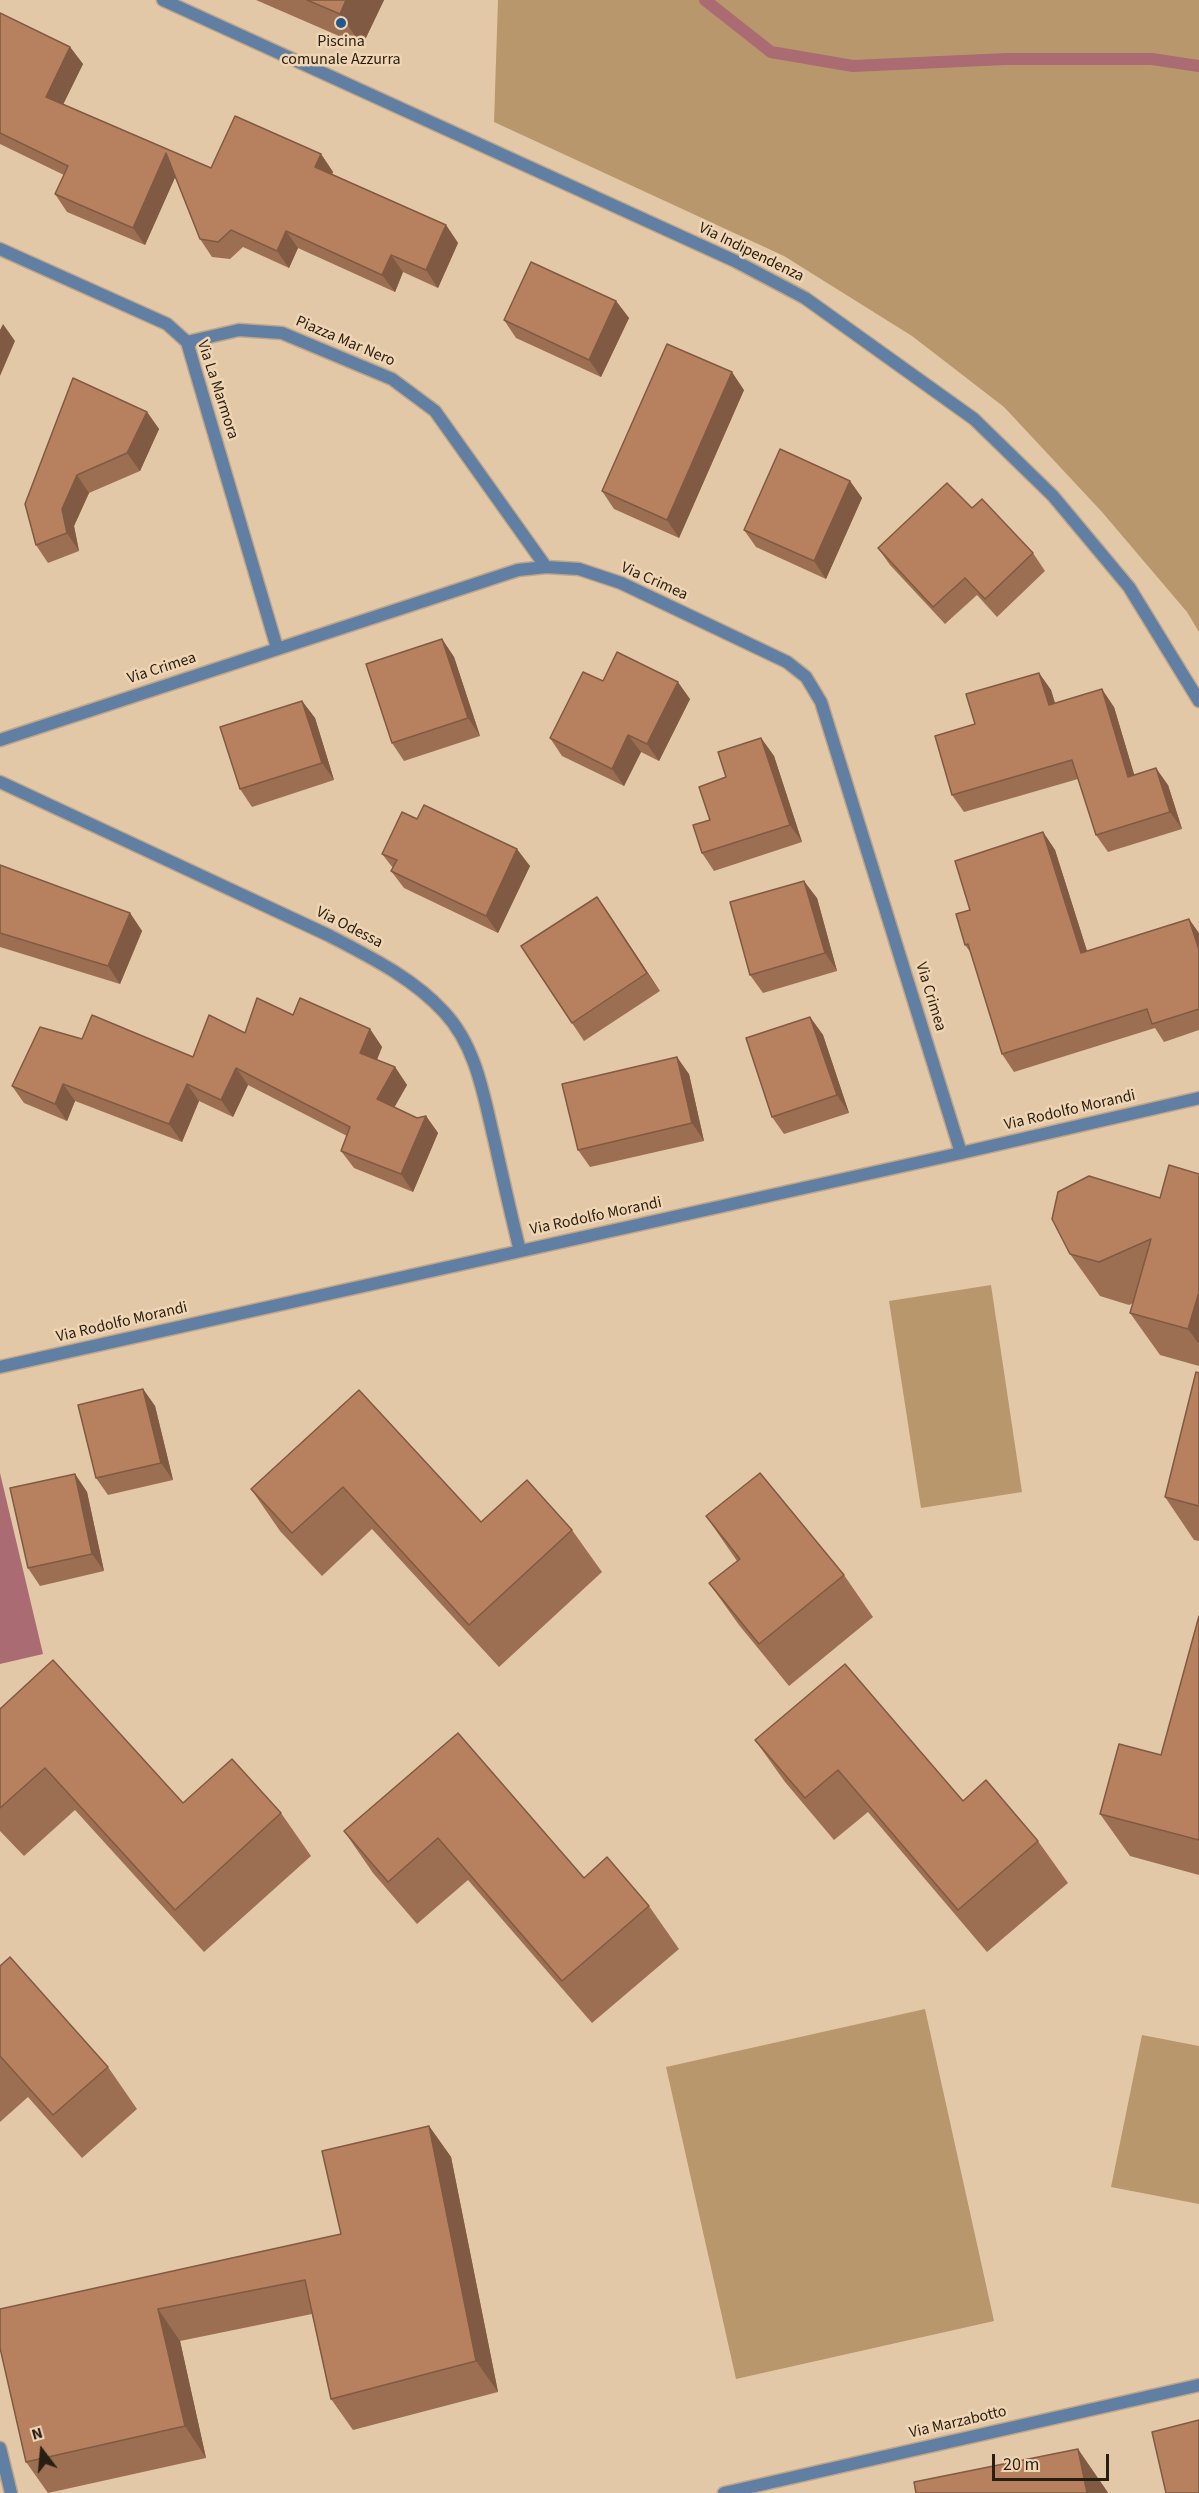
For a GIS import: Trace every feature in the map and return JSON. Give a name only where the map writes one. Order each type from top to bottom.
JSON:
[{"type":"street","name":"Via Indipendenza","points":[[163,0],[735,261],[805,298],[974,419],[1053,496],[1129,587],[1199,701]]},
{"type":"street","name":"Via La Marmora","points":[[0,249],[166,324],[187,342],[277,648]]},
{"type":"street","name":"Piazza Mar Nero","points":[[187,342],[239,330],[282,333],[392,379],[435,411],[546,567]]},
{"type":"street","name":"Via Crimea","points":[[0,740],[518,570],[546,567],[579,569],[621,583],[787,662],[806,678],[821,702],[961,1154]]},
{"type":"street","name":"Via Odessa","points":[[0,782],[330,936],[403,977],[445,1012],[466,1043],[480,1081],[520,1251]]},
{"type":"street","name":"Via Rodolfo Morandi","points":[[0,1367],[961,1154],[1199,1098]]},
{"type":"street","name":"Via Marzabotto","points":[[724,2493],[1199,2385]]},
{"type":"street","points":[[0,2448],[11,2493]]},
{"type":"shaded area","points":[[498,0],[1199,0],[1199,632],[1187,612],[1102,512],[1004,407],[912,336],[784,256],[494,122]]},
{"type":"shaded area","points":[[991,1285],[1022,1492],[921,1508],[889,1301]]},
{"type":"shaded area","points":[[0,1473],[43,1654],[0,1664]]},
{"type":"shaded area","points":[[925,2009],[994,2321],[736,2379],[666,2067]]},
{"type":"shaded area","points":[[1142,2035],[1199,2046],[1199,2204],[1111,2187]]},
{"type":"building","points":[[307,0],[346,0],[340,14]]},
{"type":"building","points":[[0,13],[70,47],[46,97],[211,168],[235,116],[321,154],[315,167],[446,225],[426,270],[391,255],[382,275],[286,231],[277,251],[231,230],[218,242],[200,239],[166,153],[133,228],[55,194],[68,166],[0,133]]},
{"type":"building","points":[[531,262],[616,301],[589,360],[504,320]]},
{"type":"building","points":[[667,344],[732,372],[667,520],[602,491]]},
{"type":"building","points":[[73,378],[147,412],[127,453],[77,475],[62,509],[67,533],[36,545],[25,504]]},
{"type":"building","points":[[780,449],[850,481],[814,561],[744,530]]},
{"type":"building","points":[[947,483],[972,508],[982,499],[1033,553],[985,599],[965,578],[933,607],[878,548]]},
{"type":"building","points":[[442,639],[468,718],[392,743],[366,664]]},
{"type":"building","points":[[617,652],[678,682],[647,744],[628,735],[612,769],[550,738],[583,672],[603,681]]},
{"type":"building","points":[[1039,673],[1049,705],[1102,689],[1128,777],[1156,768],[1170,812],[1096,835],[1072,760],[952,795],[935,736],[975,724],[966,694]]},
{"type":"building","points":[[302,701],[322,763],[240,789],[220,727]]},
{"type":"building","points":[[761,738],[790,825],[702,853],[693,825],[710,820],[699,787],[726,777],[718,752]]},
{"type":"building","points":[[424,805],[517,849],[486,916],[391,871],[397,860],[382,854],[402,812],[417,819]]},
{"type":"building","points":[[1043,832],[1081,953],[1189,919],[1199,950],[1199,1009],[1152,1024],[1147,1009],[1002,1054],[968,944],[965,945],[956,914],[970,910],[955,861]]},
{"type":"building","points":[[0,865],[130,913],[108,966],[0,933]]},
{"type":"building","points":[[804,881],[825,953],[750,975],[730,902]]},
{"type":"building","points":[[597,897],[647,973],[572,1023],[521,946]]},
{"type":"building","points":[[257,998],[293,1015],[300,998],[370,1029],[360,1053],[395,1067],[377,1099],[417,1118],[426,1116],[401,1174],[341,1151],[350,1127],[236,1068],[221,1100],[187,1084],[169,1124],[63,1084],[55,1104],[12,1086],[40,1027],[82,1039],[92,1015],[193,1057],[209,1015],[245,1033]]},
{"type":"building","points":[[810,1017],[837,1095],[772,1117],[746,1038]]},
{"type":"building","points":[[677,1057],[692,1123],[578,1150],[562,1084]]},
{"type":"building","points":[[1169,1165],[1199,1174],[1199,1292],[1188,1329],[1130,1313],[1151,1239],[1099,1262],[1070,1254],[1052,1219],[1058,1192],[1089,1176],[1160,1198]]},
{"type":"building","points":[[1196,1372],[1199,1373],[1199,1506],[1165,1497]]},
{"type":"building","points":[[143,1389],[161,1463],[96,1478],[78,1405]]},
{"type":"building","points":[[359,1390],[481,1522],[527,1480],[572,1530],[469,1625],[343,1487],[292,1533],[251,1489]]},
{"type":"building","points":[[760,1473],[844,1575],[759,1644],[709,1583],[740,1559],[706,1516]]},
{"type":"building","points":[[75,1474],[92,1554],[28,1568],[10,1488]]},
{"type":"building","points":[[1199,1616],[1199,1840],[1100,1814],[1119,1744],[1161,1755]]},
{"type":"building","points":[[53,1660],[183,1803],[232,1759],[281,1813],[175,1910],[45,1768],[0,1808],[0,1709]]},
{"type":"building","points":[[845,1664],[963,1801],[986,1780],[1038,1841],[958,1910],[838,1770],[805,1798],[755,1740]]},
{"type":"building","points":[[458,1733],[584,1878],[607,1857],[649,1906],[562,1981],[438,1838],[388,1882],[344,1831]]},
{"type":"building","points":[[10,1957],[108,2067],[53,2115],[0,2056],[0,1966]]},
{"type":"building","points":[[429,2126],[476,2361],[331,2399],[305,2280],[158,2309],[185,2426],[26,2462],[0,2348],[0,2309],[341,2234],[322,2151]]},
{"type":"building","points":[[1199,2420],[1199,2493],[1166,2493],[1152,2432]]},
{"type":"building","points":[[1078,2449],[1087,2493],[916,2493],[914,2482]]},
{"type":"waterway","points":[[705,0],[771,52],[853,66],[1006,59],[1152,59],[1199,66]]},
{"type":"place","name":"Piscina comunale Azzurra","points":[[341,23]]}]
